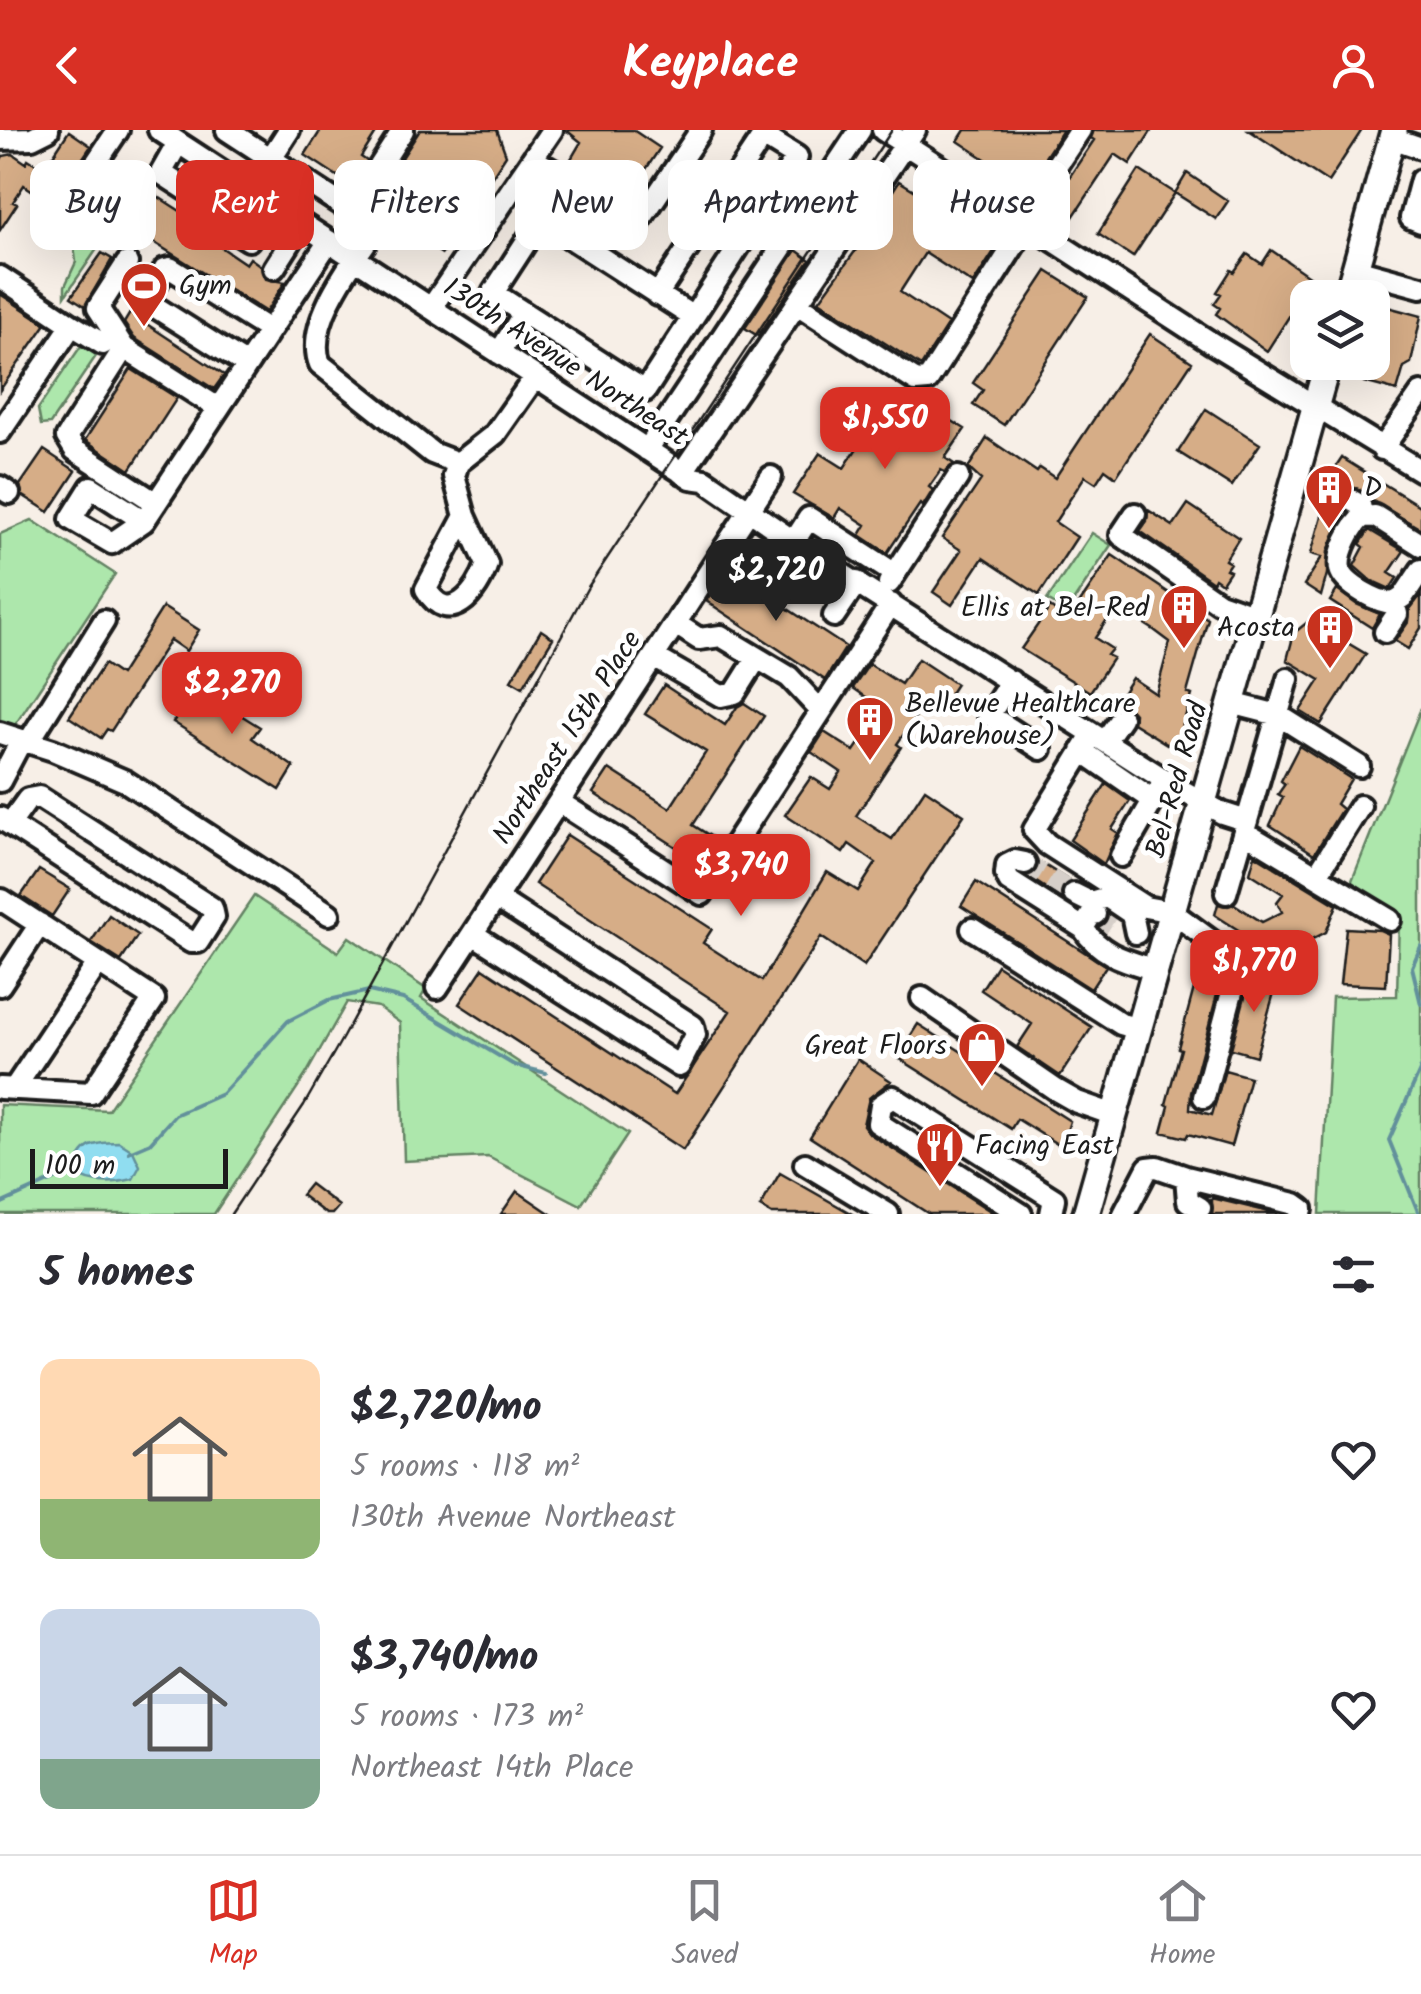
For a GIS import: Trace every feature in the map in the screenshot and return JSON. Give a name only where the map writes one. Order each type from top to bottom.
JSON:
[{"type":"main road","points":[[1352,280],[1393,134]]},
{"type":"main road","name":"Bel-Red Road","points":[[1086,1214],[1323,380]]},
{"type":"street","points":[[0,139],[32,138],[48,130]]},
{"type":"street","points":[[98,160],[118,130]]},
{"type":"street","points":[[227,130],[351,211],[403,130]]},
{"type":"street","points":[[271,158],[289,130]]},
{"type":"street","points":[[432,308],[552,130]]},
{"type":"street","points":[[533,159],[640,222],[701,130]]},
{"type":"street","points":[[647,450],[860,130]]},
{"type":"street","points":[[883,130],[910,137],[941,160]]},
{"type":"street","points":[[1062,160],[1080,130]]},
{"type":"street","points":[[657,294],[765,133],[797,157],[692,318],[645,390],[493,292],[540,219],[692,318]]},
{"type":"street","points":[[167,134],[161,174],[176,183]]},
{"type":"street","name":"130th Avenue Northeast","points":[[167,134],[204,160]]},
{"type":"street","points":[[1393,134],[1421,148]]},
{"type":"street","points":[[686,475],[910,137]]},
{"type":"street","points":[[1421,180],[1411,218],[1421,222]]},
{"type":"street","name":"130th Avenue Northeast","points":[[314,231],[686,475],[700,490],[747,513],[857,582],[1011,681],[1094,742],[1246,826],[1390,920]]},
{"type":"street","points":[[144,522],[328,240]]},
{"type":"street","points":[[274,268],[285,250]]},
{"type":"street","points":[[360,250],[332,293],[316,355],[320,364],[432,453],[458,462]]},
{"type":"street","points":[[796,304],[916,381],[928,380],[1007,250]]},
{"type":"street","points":[[1068,250],[1421,471]]},
{"type":"street","points":[[114,346],[98,308],[127,263]]},
{"type":"street","points":[[247,364],[149,303],[148,298],[165,270],[170,268],[269,330]]},
{"type":"street","points":[[1355,269],[1421,287]]},
{"type":"street","points":[[0,278],[72,325],[218,408]]},
{"type":"street","points":[[499,353],[524,313]]},
{"type":"street","points":[[0,432],[7,407],[72,325]]},
{"type":"street","points":[[114,346],[67,437],[75,450],[156,503]]},
{"type":"street","points":[[465,516],[454,476],[458,462],[495,434],[535,376]]},
{"type":"street","points":[[1382,449],[1421,393]]},
{"type":"street","name":"Northeast 15th Place","points":[[437,988],[771,477]]},
{"type":"street","points":[[560,802],[702,894],[821,711],[885,600],[894,574],[958,477]]},
{"type":"street","points":[[1340,494],[1360,505],[1364,517]]},
{"type":"street","points":[[1135,514],[1121,535],[1219,602],[1256,616]]},
{"type":"street","points":[[1421,545],[1375,516],[1364,517],[1354,524],[1340,572],[1383,603],[1394,603],[1403,597],[1421,570]]},
{"type":"street","points":[[772,576],[800,546],[810,518],[894,574]]},
{"type":"street","points":[[834,616],[857,582]]},
{"type":"street","points":[[1385,632],[1397,614],[1394,603]]},
{"type":"street","points":[[0,780],[10,737],[104,621]]},
{"type":"street","points":[[676,624],[699,639],[721,636],[790,677],[821,711]]},
{"type":"street","points":[[654,657],[721,696],[735,693],[758,658]]},
{"type":"street","points":[[1226,893],[1288,679]]},
{"type":"street","points":[[1011,681],[988,715],[1040,750]]},
{"type":"street","points":[[1232,703],[1278,714],[1358,766]]},
{"type":"street","points":[[1121,718],[1094,742],[1034,830],[1046,844],[1145,906],[1172,912],[1240,962],[1204,1097]]},
{"type":"street","points":[[10,737],[53,750],[125,781],[329,914]]},
{"type":"street","points":[[1094,742],[1153,800]]},
{"type":"street","points":[[1121,856],[1164,780]]},
{"type":"street","points":[[38,798],[212,908],[214,917],[198,942],[191,942],[5,821],[28,799],[38,798]]},
{"type":"street","points":[[1316,875],[1360,806]]},
{"type":"street","points":[[1025,863],[1015,861],[1008,866],[1009,881],[1089,921],[1092,942],[1119,959],[1156,970]]},
{"type":"street","points":[[1074,894],[1090,902],[1107,897],[1132,914],[1136,933]]},
{"type":"street","points":[[474,934],[679,1066],[695,1034],[693,1026],[496,898]]},
{"type":"street","points":[[0,900],[154,999],[91,1092],[7,1088]]},
{"type":"street","points":[[0,985],[40,924]]},
{"type":"street","points":[[1114,926],[1164,940]]},
{"type":"street","points":[[972,929],[1121,1024],[1139,1029]]},
{"type":"street","points":[[7,1088],[98,963]]},
{"type":"street","points":[[922,998],[1066,1096],[1114,1115]]},
{"type":"street","points":[[1021,1214],[878,1123],[881,1105],[893,1097],[1054,1199],[1051,1214]]},
{"type":"street","points":[[805,1164],[888,1214]]},
{"type":"street","points":[[1124,1214],[1148,1168],[1157,1166],[1295,1204],[1302,1209],[1301,1214]]},
{"type":"street","points":[[1186,1177],[1188,1202],[1200,1208]]},
{"type":"green space","points":[[74,250],[96,250],[65,296],[65,286],[76,262]]},
{"type":"green space","points":[[83,343],[98,353],[50,424],[41,425],[38,409]]},
{"type":"green space","points":[[32,520],[115,574],[13,728],[0,720],[0,534]]},
{"type":"green space","points":[[1092,533],[1111,545],[1067,611],[1047,600]]},
{"type":"green space","points":[[1421,708],[1421,1214],[1320,1214],[1332,997],[1397,996],[1399,917],[1349,888]]},
{"type":"green space","points":[[254,896],[338,952],[349,937],[426,989],[421,998],[628,1134],[581,1205],[488,1157],[404,1161],[400,1023],[378,1007],[347,1002],[305,1076],[214,1214],[0,1214],[0,1105],[108,1110]]},
{"type":"water","points":[[119,1142],[133,1151],[140,1166],[133,1179],[102,1182],[73,1172],[84,1150],[101,1143]]},
{"type":"building","points":[[321,130],[378,130],[361,157],[366,160],[334,160],[334,174],[305,155]]},
{"type":"building","points":[[420,130],[497,130],[506,155],[495,172],[495,160],[401,160]]},
{"type":"building","points":[[566,130],[633,130],[660,148],[648,166],[648,160],[570,160],[581,142]]},
{"type":"building","points":[[965,130],[1063,130],[1043,160],[987,160],[958,141]]},
{"type":"building","points":[[1094,130],[1152,130],[1130,164],[1115,154],[1071,220],[1070,176],[1094,140]]},
{"type":"building","points":[[1249,130],[1362,130],[1328,182]]},
{"type":"building","points":[[69,131],[91,146],[82,160],[50,160]]},
{"type":"building","points":[[13,154],[26,163],[28,159],[30,189],[24,185],[0,230],[0,161]]},
{"type":"building","points":[[1139,170],[1175,193],[1133,257],[1098,234]]},
{"type":"building","points":[[1187,173],[1228,201],[1216,219],[1175,193]]},
{"type":"building","points":[[899,181],[913,189],[913,250],[995,250],[973,284],[925,253],[900,292],[948,324],[921,366],[819,301],[856,250],[893,250],[893,190]]},
{"type":"building","points":[[156,195],[176,208],[176,250],[225,250],[246,264],[250,258],[261,266],[266,279],[285,282],[266,312],[156,244]]},
{"type":"building","points":[[796,250],[810,260],[758,336],[745,328]]},
{"type":"building","points":[[1271,250],[1313,279],[1290,280],[1290,315],[1267,351],[1216,314],[1220,308],[1214,304],[1231,270],[1234,272],[1247,254],[1262,264]]},
{"type":"building","points":[[102,253],[112,259],[85,306],[71,297]]},
{"type":"building","points":[[1047,271],[1088,297],[1004,425],[973,405],[983,390],[973,383]]},
{"type":"building","points":[[0,294],[46,324],[0,390]]},
{"type":"building","points":[[1390,308],[1421,316],[1411,363],[1404,367],[1397,391],[1364,382],[1390,380]]},
{"type":"building","points":[[130,313],[224,375],[214,389],[134,338],[124,323]]},
{"type":"building","points":[[1150,334],[1192,362],[1116,477],[1105,469],[1096,483],[1085,476],[1055,522],[1077,537],[1039,595],[983,558],[952,605],[933,592],[961,550],[942,538],[981,480],[968,468],[987,438],[1037,472],[1040,468],[1055,478]]},
{"type":"building","points":[[131,369],[177,398],[130,470],[85,440]]},
{"type":"building","points":[[891,396],[929,421],[936,411],[965,429],[945,458],[954,464],[945,472],[941,470],[929,487],[933,490],[923,506],[920,504],[887,553],[860,535],[866,525],[840,508],[834,518],[793,494],[820,453],[844,468]]},
{"type":"building","points":[[1206,409],[1260,444],[1232,486],[1178,452]]},
{"type":"building","points":[[44,450],[76,471],[49,512],[22,495],[20,485]]},
{"type":"building","points":[[1342,458],[1421,507],[1421,529],[1373,501],[1367,493],[1330,476]]},
{"type":"building","name":"D","points":[[1326,502],[1345,512],[1328,551],[1321,596],[1304,585],[1322,557],[1311,554]]},
{"type":"building","points":[[1188,504],[1239,538],[1225,560],[1230,563],[1226,569],[1230,571],[1222,583],[1215,578],[1213,582],[1140,531],[1148,510],[1173,526]]},
{"type":"building","points":[[1369,530],[1404,551],[1389,573],[1397,578],[1390,589],[1370,580],[1354,566]]},
{"type":"building","name":"Ellis at Bel-Red","points":[[1112,555],[1208,619],[1187,693],[1192,695],[1175,749],[1133,723],[1134,713],[1128,706],[1113,707],[1132,678],[1156,694],[1170,642],[1154,630],[1116,606],[1095,638],[1112,649],[1107,655],[1113,658],[1090,692],[1021,649],[1050,607],[1068,620]]},
{"type":"building","points":[[727,569],[846,647],[825,680],[706,601]]},
{"type":"building","points":[[1337,590],[1380,614],[1372,628],[1330,601]]},
{"type":"building","points":[[1421,595],[1421,628],[1408,649],[1395,641]]},
{"type":"building","points":[[163,607],[199,630],[186,651],[170,640],[111,731],[107,729],[101,738],[69,717],[104,664],[120,675]]},
{"type":"building","name":"Acosta","points":[[1315,616],[1311,630],[1319,619],[1366,654],[1321,724],[1300,711],[1320,680],[1287,660],[1294,633]]},
{"type":"building","points":[[541,630],[553,638],[523,687],[511,680]]},
{"type":"building","points":[[918,659],[956,684],[936,715],[923,706],[856,816],[892,839],[925,789],[964,815],[864,966],[821,937],[683,1150],[459,1004],[483,968],[675,1094],[730,1011],[535,884],[567,835],[712,929],[703,943],[762,981],[827,872],[858,891],[876,863],[849,844],[843,853],[785,815],[811,777],[830,789],[841,772],[811,752],[824,732],[854,751],[872,725],[855,716],[866,697],[853,688],[869,664],[901,684]]},
{"type":"building","points":[[664,685],[725,725],[744,703],[764,716],[693,825],[720,842],[704,865],[593,793],[609,769],[670,808],[706,752],[645,714]]},
{"type":"building","points":[[196,687],[260,727],[252,738],[294,767],[280,790],[173,722]]},
{"type":"building","points":[[1299,746],[1351,779],[1336,804],[1342,809],[1314,854],[1270,825],[1283,797],[1278,794],[1285,784],[1281,781]]},
{"type":"building","points":[[1106,784],[1130,801],[1112,829],[1118,833],[1104,864],[1070,840]]},
{"type":"building","points":[[1255,855],[1337,905],[1326,932],[1279,956],[1215,915],[1218,904],[1234,904],[1262,922],[1282,912],[1277,902],[1283,894],[1250,873]]},
{"type":"building","points":[[1038,861],[1070,881],[1062,887],[1061,898],[1027,876],[1036,871]]},
{"type":"building","points":[[39,870],[70,889],[52,916],[21,896]]},
{"type":"building","points":[[976,882],[1106,966],[1091,989],[961,906]]},
{"type":"building","points":[[109,915],[138,935],[121,961],[91,942]]},
{"type":"building","points":[[1346,928],[1389,934],[1386,986],[1340,984]]},
{"type":"building","points":[[1201,962],[1224,968],[1190,1109],[1212,1115],[1225,1070],[1250,1077],[1231,1146],[1188,1134],[1186,1138],[1162,1132],[1181,1049],[1178,1048]]},
{"type":"building","points":[[997,965],[1092,1027],[1060,1076],[1017,1047],[1032,1024],[981,990]]},
{"type":"building","points":[[1251,974],[1277,982],[1256,1056],[1231,1049]]},
{"type":"building","name":"Great Floors","points":[[918,1024],[1070,1121],[1062,1147],[1017,1119],[1011,1129],[897,1057]]},
{"type":"building","points":[[858,1059],[891,1081],[869,1098],[863,1125],[870,1134],[995,1214],[929,1214],[810,1137]]},
{"type":"building","points":[[780,1173],[852,1214],[772,1214],[760,1207]]},
{"type":"building","points":[[310,1184],[339,1206],[332,1214],[326,1214],[301,1195]]},
{"type":"building","points":[[517,1191],[551,1214],[501,1214]]},
{"type":"building","points":[[1212,1198],[1278,1214],[1212,1214]]},
{"type":"waterway","points":[[1421,946],[1412,967],[1421,1004]]},
{"type":"waterway","points":[[129,1152],[150,1143],[175,1115],[222,1094],[288,1021],[329,1000],[369,991],[403,999],[514,1065],[546,1073]]},
{"type":"waterway","points":[[1419,1214],[1389,1140],[1421,1068]]},
{"type":"waterway","points":[[0,1204],[73,1171]]},
{"type":"tunnel","points":[[1025,863],[1074,894]]},
{"type":"tunnel","points":[[1095,914],[1114,926]]},
{"type":"tram line","points":[[231,1214],[304,1105],[343,1037],[588,587],[892,130]]},
{"type":"place","name":"Gym","points":[[144,328]]},
{"type":"place","name":"D","points":[[1329,530]]},
{"type":"place","name":"Ellis at Bel-Red","points":[[1184,650]]},
{"type":"place","name":"Acosta","points":[[1330,670]]},
{"type":"place","name":"Bellevue Healthcare (Warehouse)","points":[[870,762]]},
{"type":"place","name":"Great Floors","points":[[982,1088]]},
{"type":"place","name":"Facing East","points":[[940,1188]]}]
